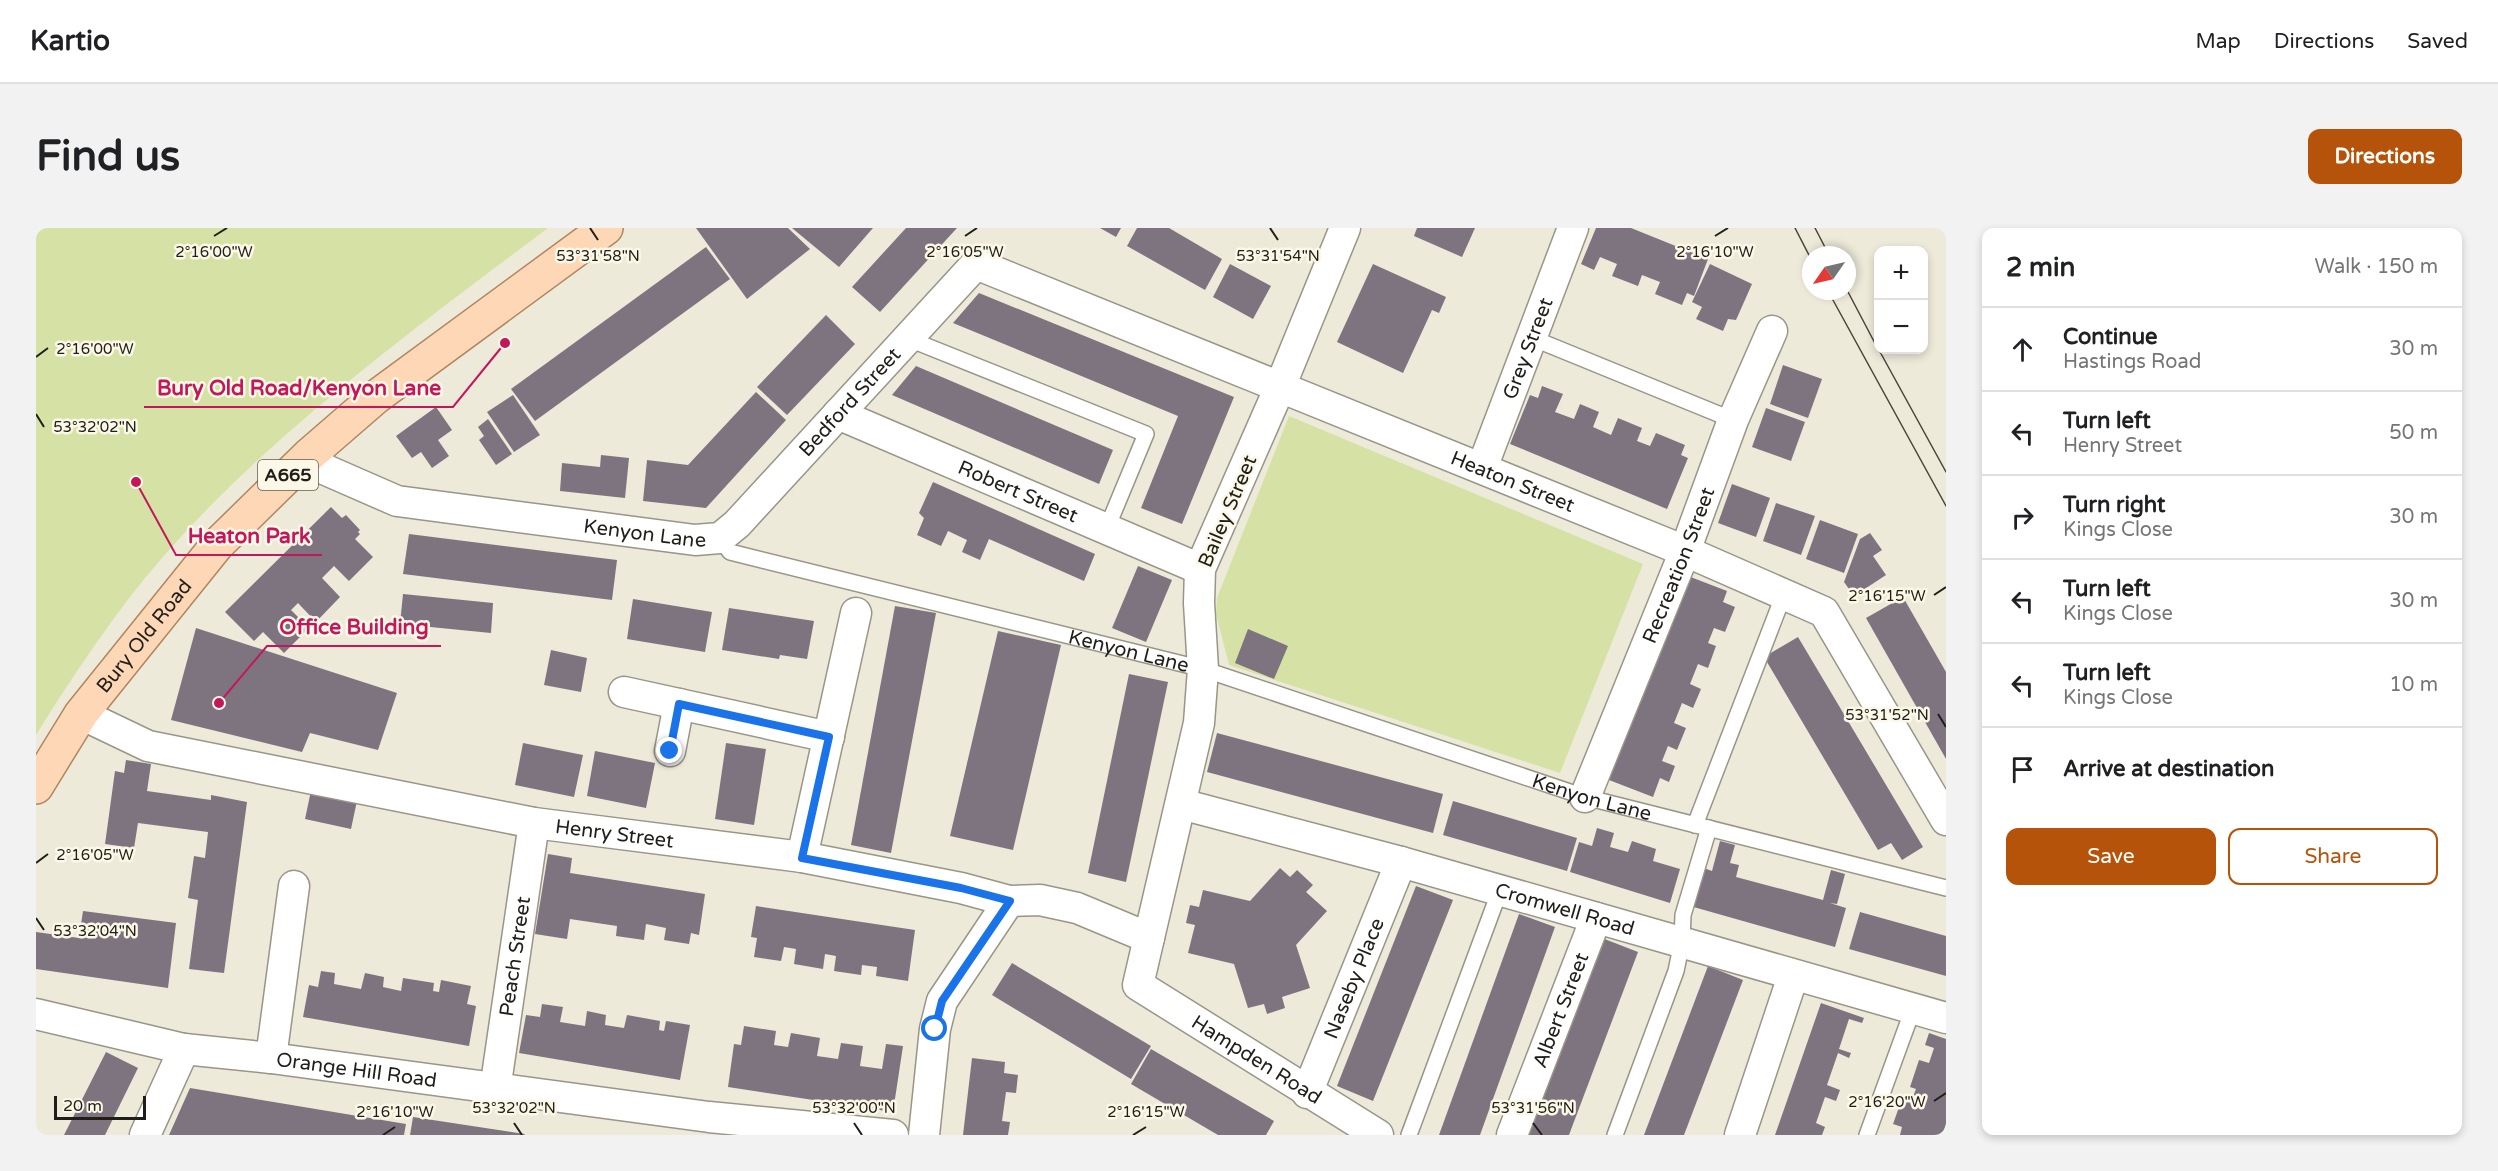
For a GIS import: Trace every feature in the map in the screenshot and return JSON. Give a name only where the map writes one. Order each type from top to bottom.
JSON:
[{"type":"main road","name":"Bury Old Road","points":[[36,787],[81,714],[217,545],[309,455],[376,397],[606,228]]},
{"type":"street","name":"Bailey Street","points":[[1138,985],[1199,723],[1203,669],[1198,603],[1200,569],[1280,387],[1345,228]]},
{"type":"street","name":"Grey Street","points":[[1482,468],[1573,228]]},
{"type":"street","name":"Heaton Street","points":[[976,264],[1685,551],[1824,612],[1946,820]]},
{"type":"street","name":"Bedford Street","points":[[720,538],[737,524],[976,264]]},
{"type":"street","name":"Recreation Street","points":[[1585,797],[1685,551],[1733,420],[1772,331]]},
{"type":"street","name":"Robert Street","points":[[838,414],[1200,569]]},
{"type":"street","name":"Kenyon Lane","points":[[309,455],[326,470],[397,501],[695,540],[720,538]]},
{"type":"street","points":[[802,858],[856,613]]},
{"type":"street","points":[[624,692],[829,737]]},
{"type":"street","points":[[670,751],[679,704]]},
{"type":"street","name":"Henry Street","points":[[81,714],[148,746],[534,823],[802,858],[961,888],[1010,901],[1040,900],[1077,908],[1149,938]]},
{"type":"street","name":"Cromwell Road","points":[[1181,804],[1401,862],[1946,1018]]},
{"type":"street","name":"Peach Street","points":[[495,1090],[534,823]]},
{"type":"street","name":"Naseby Place","points":[[1307,1093],[1401,862]]},
{"type":"street","points":[[271,1058],[294,886]]},
{"type":"street","points":[[924,1135],[935,1029],[942,1001],[1010,901]]},
{"type":"street","name":"Albert Street","points":[[1512,1135],[1596,918]]},
{"type":"street","points":[[1740,1135],[1793,976]]},
{"type":"street","name":"Hampden Road","points":[[1138,985],[1307,1093],[1378,1135]]},
{"type":"street","name":"Orange Hill Road","points":[[36,1014],[184,1049],[271,1058],[709,1118],[894,1135]]},
{"type":"street","points":[[145,1135],[184,1049]]},
{"type":"lane","points":[[1532,338],[1733,420]]},
{"type":"lane","points":[[909,339],[1146,434],[1107,528]]},
{"type":"lane","name":"Kenyon Lane","points":[[720,538],[730,552],[1203,669],[1585,797],[1946,888]]},
{"type":"lane","points":[[1615,1135],[1676,971],[1682,942],[1683,915],[1702,827],[1784,594]]},
{"type":"lane","points":[[1409,1135],[1500,890]]},
{"type":"lane","points":[[1867,1135],[1913,1009]]},
{"type":"green space","points":[[36,228],[548,228],[346,383],[250,467],[162,558],[128,600],[80,666],[36,735]]},
{"type":"green space","points":[[1289,416],[1643,564],[1560,773],[1229,665],[1216,614],[1217,598]]},
{"type":"building","points":[[696,228],[788,228],[810,249],[747,299]]},
{"type":"building","points":[[792,228],[873,228],[839,267]]},
{"type":"building","points":[[906,228],[957,228],[880,312],[852,287]]},
{"type":"building","points":[[1100,228],[1121,228],[1116,237]]},
{"type":"building","points":[[1137,228],[1169,228],[1222,259],[1205,290],[1127,246]]},
{"type":"building","points":[[1417,228],[1475,228],[1462,257],[1414,236]]},
{"type":"building","points":[[1596,228],[1631,228],[1708,259],[1694,296],[1687,293],[1682,305],[1655,294],[1660,282],[1642,275],[1638,286],[1612,276],[1617,264],[1600,257],[1594,270],[1581,264]]},
{"type":"building","points":[[706,247],[730,279],[535,421],[511,389]]},
{"type":"building","points":[[1230,264],[1271,286],[1253,319],[1213,297]]},
{"type":"building","points":[[1373,264],[1446,297],[1439,313],[1432,310],[1403,373],[1337,342]]},
{"type":"building","points":[[1710,264],[1752,284],[1736,320],[1728,319],[1723,331],[1696,319],[1702,307],[1692,302]]},
{"type":"building","points":[[979,293],[1234,397],[1182,524],[1141,508],[1178,416],[953,323]]},
{"type":"building","points":[[826,315],[855,344],[787,415],[757,387]]},
{"type":"building","points":[[1783,365],[1822,379],[1808,418],[1770,404]]},
{"type":"building","points":[[916,366],[1113,450],[1099,484],[892,395]]},
{"type":"building","points":[[1542,386],[1563,394],[1555,412],[1574,419],[1580,404],[1599,412],[1593,427],[1611,435],[1618,418],[1642,428],[1637,441],[1650,446],[1656,433],[1685,445],[1681,455],[1688,458],[1667,509],[1510,444],[1530,395],[1538,398]]},
{"type":"building","points":[[756,392],[786,420],[706,508],[643,501],[647,460],[688,465]]},
{"type":"building","points":[[513,395],[540,435],[514,452],[487,412]]},
{"type":"building","points":[[436,407],[452,430],[438,440],[449,456],[432,468],[421,452],[412,458],[396,436]]},
{"type":"building","points":[[1766,408],[1805,422],[1791,461],[1752,447]]},
{"type":"building","points":[[488,419],[512,454],[496,465],[479,440],[484,436],[478,427]]},
{"type":"building","points":[[601,455],[629,458],[625,498],[560,491],[562,463],[600,467]]},
{"type":"building","points":[[933,482],[1095,554],[1084,581],[989,539],[980,560],[962,552],[967,540],[948,531],[941,546],[917,535],[924,518],[919,513]]},
{"type":"building","points":[[1732,484],[1770,498],[1756,537],[1718,523]]},
{"type":"building","points":[[1776,503],[1815,516],[1801,555],[1763,541]]},
{"type":"building","points":[[331,507],[342,518],[346,515],[360,530],[358,532],[360,534],[355,539],[373,557],[349,581],[334,566],[322,578],[340,597],[316,622],[298,603],[291,610],[309,628],[284,653],[263,632],[254,641],[225,612]]},
{"type":"building","points":[[1820,520],[1858,534],[1844,573],[1806,559]]},
{"type":"building","points":[[1870,533],[1882,550],[1873,556],[1886,575],[1854,596],[1844,582],[1860,539]]},
{"type":"building","points":[[409,534],[617,560],[612,600],[403,574]]},
{"type":"building","points":[[1138,566],[1172,580],[1146,642],[1112,628]]},
{"type":"building","points":[[1688,576],[1727,591],[1723,602],[1735,607],[1725,632],[1714,628],[1708,643],[1716,646],[1708,668],[1698,664],[1690,684],[1701,689],[1693,708],[1682,703],[1674,723],[1686,728],[1677,750],[1668,746],[1662,761],[1675,766],[1669,782],[1660,778],[1653,797],[1609,780]]},
{"type":"building","points":[[403,594],[493,603],[491,633],[400,624]]},
{"type":"building","points":[[1903,597],[1946,672],[1946,759],[1866,618]]},
{"type":"building","points":[[633,599],[712,612],[705,652],[627,639]]},
{"type":"building","points":[[895,606],[936,613],[891,853],[851,845]]},
{"type":"building","points":[[729,608],[814,621],[807,659],[780,655],[779,659],[722,650]]},
{"type":"building","points":[[196,628],[397,693],[378,750],[310,733],[302,752],[171,720]]},
{"type":"building","points":[[1248,629],[1288,646],[1274,679],[1235,663]]},
{"type":"building","points":[[998,631],[1061,645],[1013,850],[950,836]]},
{"type":"building","points":[[1798,637],[1923,847],[1902,860],[1891,843],[1878,850],[1764,657]]},
{"type":"building","points":[[551,650],[587,658],[581,692],[544,685]]},
{"type":"building","points":[[1129,674],[1168,682],[1126,882],[1088,873]]},
{"type":"building","points":[[1217,733],[1443,794],[1433,833],[1207,772]]},
{"type":"building","points":[[523,743],[583,755],[574,797],[515,785]]},
{"type":"building","points":[[726,743],[766,749],[754,825],[715,819]]},
{"type":"building","points":[[595,751],[655,763],[646,808],[587,796]]},
{"type":"building","points":[[126,760],[151,764],[147,791],[211,800],[211,795],[247,802],[224,973],[189,969],[198,900],[188,898],[194,856],[205,858],[208,832],[138,823],[134,848],[105,844],[115,771],[124,773]]},
{"type":"building","points":[[312,786],[358,796],[351,829],[305,819]]},
{"type":"building","points":[[1453,801],[1577,838],[1567,871],[1443,835]]},
{"type":"building","points":[[1597,828],[1614,833],[1610,847],[1628,852],[1632,841],[1656,849],[1653,861],[1680,869],[1670,903],[1570,872],[1579,842],[1592,846]]},
{"type":"building","points":[[1720,841],[1735,845],[1730,863],[1739,865],[1736,877],[1823,900],[1831,870],[1845,874],[1837,904],[1830,903],[1846,908],[1835,947],[1690,906],[1701,867],[1712,871]]},
{"type":"building","points":[[548,854],[572,858],[570,873],[705,894],[699,935],[691,933],[689,944],[664,940],[666,928],[646,924],[644,940],[616,936],[617,926],[570,919],[567,939],[535,934]]},
{"type":"building","points":[[1280,868],[1290,877],[1297,870],[1313,885],[1306,892],[1327,911],[1296,945],[1310,988],[1282,997],[1285,1008],[1267,1014],[1264,1004],[1248,1008],[1234,964],[1188,953],[1195,925],[1186,923],[1190,905],[1199,907],[1203,890],[1250,901]]},
{"type":"building","points":[[1416,886],[1453,900],[1373,1101],[1337,1086]]},
{"type":"building","points":[[756,906],[915,930],[908,981],[876,976],[877,967],[862,965],[861,975],[834,971],[836,956],[825,954],[823,969],[794,964],[796,949],[784,947],[781,961],[754,957],[757,938],[751,937]]},
{"type":"building","points":[[83,911],[176,923],[168,988],[36,969],[36,932],[79,938]]},
{"type":"building","points":[[1860,912],[1946,936],[1946,976],[1849,949]]},
{"type":"building","points":[[1519,914],[1555,927],[1480,1135],[1439,1135]]},
{"type":"building","points":[[1602,938],[1638,952],[1569,1135],[1527,1135]]},
{"type":"building","points":[[1012,963],[1151,1046],[1131,1079],[992,995]]},
{"type":"building","points":[[1708,966],[1743,980],[1684,1135],[1644,1135]]},
{"type":"building","points":[[321,971],[335,973],[334,984],[361,989],[365,973],[384,977],[383,987],[401,991],[403,978],[434,983],[433,991],[439,992],[441,980],[471,986],[467,1004],[476,1006],[469,1046],[303,1017],[309,985],[318,987]]},
{"type":"building","points":[[1821,1003],[1864,1018],[1862,1023],[1849,1019],[1839,1049],[1851,1053],[1849,1058],[1838,1053],[1827,1085],[1840,1090],[1836,1101],[1825,1097],[1816,1123],[1825,1127],[1822,1135],[1775,1135]]},
{"type":"building","points":[[542,1004],[563,1007],[560,1022],[585,1026],[587,1011],[606,1015],[605,1025],[624,1028],[627,1015],[660,1021],[659,1030],[664,1031],[666,1021],[690,1025],[680,1080],[519,1053],[526,1015],[540,1017]]},
{"type":"building","points":[[744,1026],[776,1031],[774,1045],[788,1047],[791,1033],[820,1038],[817,1056],[838,1059],[841,1043],[863,1046],[860,1066],[882,1069],[886,1044],[903,1046],[893,1112],[728,1087],[734,1044],[741,1045]]},
{"type":"building","points":[[1929,1033],[1946,1039],[1946,1124],[1942,1135],[1900,1135],[1902,1127],[1893,1124],[1903,1096],[1912,1099],[1916,1089],[1910,1087],[1919,1060],[1929,1063],[1934,1048],[1925,1045]]},
{"type":"building","points":[[1151,1049],[1274,1121],[1266,1135],[1218,1135],[1131,1084]]},
{"type":"building","points":[[106,1052],[138,1068],[105,1135],[64,1135]]},
{"type":"building","points":[[972,1058],[1005,1062],[1004,1073],[1018,1075],[1016,1093],[1006,1092],[1002,1121],[1010,1122],[1008,1135],[963,1135]]},
{"type":"building","points":[[190,1088],[406,1124],[404,1135],[169,1135]]},
{"type":"building","points":[[413,1117],[525,1134],[410,1135]]},
{"type":"tram line","points":[[1795,228],[1804,246]]},
{"type":"tram line","points":[[1815,228],[1824,246]]},
{"type":"tram line","points":[[1833,300],[1946,506]]},
{"type":"tram line","points":[[1852,300],[1874,341]]},
{"type":"tram line","points":[[1881,354],[1946,472]]},
{"type":"place","name":"Bury Old Road/Kenyon Lane","points":[[505,343]]},
{"type":"place","name":"Heaton Park","points":[[136,482]]},
{"type":"place","name":"Office Building","points":[[219,703]]},
{"type":"route","points":[[670,751],[679,704],[829,737],[802,858],[961,888],[1010,901],[942,1001],[935,1029]]}]
